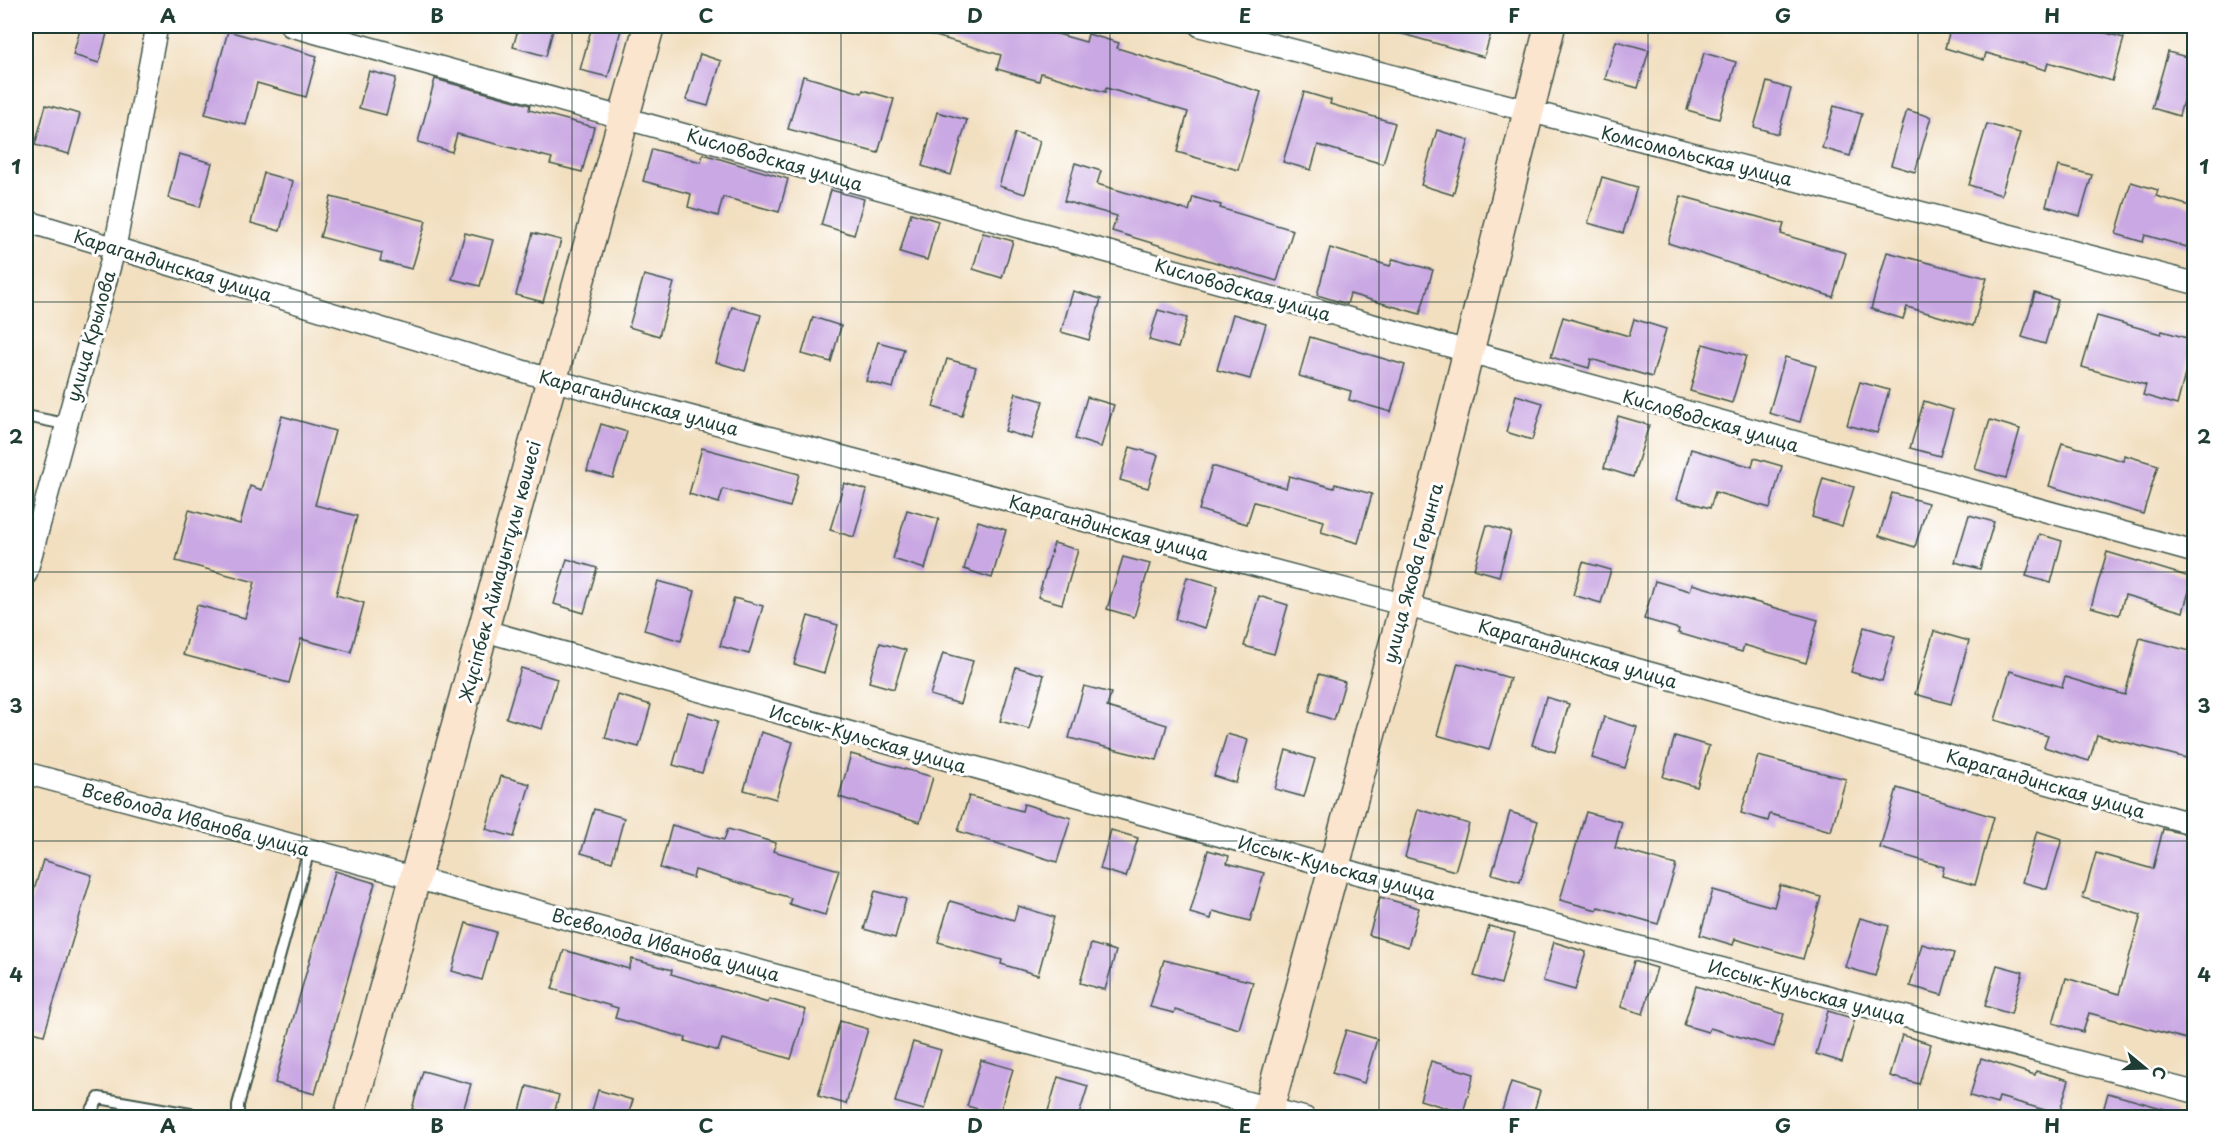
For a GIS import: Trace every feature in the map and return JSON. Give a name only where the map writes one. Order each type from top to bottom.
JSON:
[{"type":"street","name":"улица Крылова","points":[[26,573],[115,248],[157,26]]},
{"type":"street","name":"Кисловодская улица","points":[[291,26],[2194,552]]},
{"type":"street","name":"Жүсіпбек Аймауытұлы көшесі","points":[[349,1118],[649,26]]},
{"type":"street","name":"Комсомольская улица","points":[[1200,26],[2194,283]]},
{"type":"street","name":"улица Якова Геринга","points":[[1267,1112],[1405,605],[1550,26]]},
{"type":"street","name":"Карагандинская улица","points":[[26,221],[552,380],[1405,605],[2194,824]]},
{"type":"street","name":"Иссык-Кульская улица","points":[[482,630],[1333,867],[2194,1092]]},
{"type":"street","name":"Всеволода Иванова улица","points":[[26,773],[416,877],[1267,1112],[1305,1118]]},
{"type":"lane","points":[[26,416],[65,424]]},
{"type":"lane","points":[[238,1118],[238,1105],[309,850]]},
{"type":"lane","points":[[87,1118],[99,1098],[213,1118]]},
{"type":"building","points":[[81,26],[109,26],[99,63],[73,55]]},
{"type":"building","points":[[519,26],[554,26],[546,56],[513,47]]},
{"type":"building","points":[[592,26],[622,26],[608,77],[580,70]]},
{"type":"building","points":[[919,26],[1029,26],[1086,42],[1088,34],[1119,43],[1117,48],[1261,92],[1238,170],[1177,152],[1188,112],[1106,88],[1105,92],[1041,73],[1039,81],[997,69],[1001,55],[918,31]]},
{"type":"building","points":[[1393,26],[1493,26],[1484,57],[1392,31]]},
{"type":"building","points":[[1951,26],[2082,26],[2124,38],[2112,81],[2048,62],[2046,70],[1986,53],[1984,60],[1945,48]]},
{"type":"building","points":[[228,31],[317,56],[306,97],[257,83],[246,125],[205,114]]},
{"type":"building","points":[[1616,41],[1649,50],[1638,88],[1605,79]]},
{"type":"building","points":[[2168,52],[2194,59],[2179,116],[2152,108]]},
{"type":"building","points":[[1704,53],[1736,62],[1719,119],[1687,110]]},
{"type":"building","points":[[700,54],[721,61],[708,106],[686,100]]},
{"type":"building","points":[[369,71],[396,78],[386,115],[359,108]]},
{"type":"building","points":[[803,76],[862,93],[863,90],[894,99],[878,153],[788,129]]},
{"type":"building","points":[[435,79],[530,105],[529,110],[594,127],[582,172],[550,164],[552,158],[457,134],[452,152],[418,142]]},
{"type":"building","points":[[1767,82],[1791,89],[1778,134],[1754,127]]},
{"type":"building","points":[[1304,92],[1331,100],[1330,104],[1395,123],[1383,164],[1318,145],[1311,170],[1283,162]]},
{"type":"building","points":[[46,105],[80,114],[69,154],[35,145]]},
{"type":"building","points":[[1834,106],[1862,114],[1850,156],[1822,148]]},
{"type":"building","points":[[1907,110],[1931,117],[1915,172],[1891,165]]},
{"type":"building","points":[[937,112],[967,120],[951,175],[922,166]]},
{"type":"building","points":[[1987,124],[2020,133],[2001,195],[1969,185]]},
{"type":"building","points":[[1437,130],[1469,140],[1453,195],[1421,185]]},
{"type":"building","points":[[1015,133],[1040,141],[1025,194],[999,186]]},
{"type":"building","points":[[652,149],[701,162],[703,154],[788,179],[779,212],[723,197],[718,216],[688,207],[691,194],[643,181]]},
{"type":"building","points":[[179,154],[212,163],[200,207],[168,198]]},
{"type":"building","points":[[1075,163],[1101,171],[1097,184],[1189,211],[1193,197],[1221,205],[1220,208],[1293,230],[1277,281],[1112,231],[1117,216],[1064,201]]},
{"type":"building","points":[[2058,166],[2092,175],[2080,216],[2046,206]]},
{"type":"building","points":[[264,173],[293,181],[280,231],[251,223]]},
{"type":"building","points":[[1602,177],[1637,187],[1623,233],[1588,223]]},
{"type":"building","points":[[2131,182],[2158,190],[2156,196],[2194,207],[2194,249],[2145,235],[2143,242],[2116,234]]},
{"type":"building","points":[[831,190],[864,199],[854,235],[821,225]]},
{"type":"building","points":[[1681,196],[1784,224],[1781,234],[1846,253],[1833,297],[1668,243]]},
{"type":"building","points":[[331,197],[426,221],[412,269],[380,261],[382,253],[320,237]]},
{"type":"building","points":[[911,213],[938,221],[927,260],[900,252]]},
{"type":"building","points":[[465,233],[493,240],[480,286],[452,279]]},
{"type":"building","points":[[533,233],[561,240],[543,302],[516,295]]},
{"type":"building","points":[[983,233],[1013,241],[1002,278],[973,269]]},
{"type":"building","points":[[1330,248],[1390,266],[1393,259],[1433,270],[1420,314],[1350,294],[1347,304],[1317,295]]},
{"type":"building","points":[[1887,252],[1987,278],[1973,326],[1907,307],[1903,319],[1871,309]]},
{"type":"building","points":[[644,275],[674,283],[659,336],[629,327]]},
{"type":"building","points":[[1073,291],[1101,299],[1089,340],[1061,332]]},
{"type":"building","points":[[2035,293],[2058,300],[2045,344],[2022,337]]},
{"type":"building","points":[[732,307],[761,315],[745,371],[716,362]]},
{"type":"building","points":[[1158,310],[1187,318],[1178,348],[1149,340]]},
{"type":"building","points":[[1233,314],[1266,324],[1250,379],[1217,370]]},
{"type":"building","points":[[2097,316],[2161,334],[2162,331],[2194,340],[2177,405],[2143,395],[2146,385],[2082,367]]},
{"type":"building","points":[[813,317],[841,326],[831,362],[802,354]]},
{"type":"building","points":[[1563,317],[1629,336],[1634,319],[1666,329],[1652,377],[1591,359],[1589,368],[1551,357]]},
{"type":"building","points":[[1310,337],[1405,365],[1391,412],[1349,400],[1351,391],[1299,376]]},
{"type":"building","points":[[878,342],[904,349],[893,388],[866,381]]},
{"type":"building","points":[[1703,344],[1746,356],[1732,403],[1690,391]]},
{"type":"building","points":[[1785,357],[1816,366],[1800,422],[1769,413]]},
{"type":"building","points":[[947,359],[976,367],[962,416],[933,407]]},
{"type":"building","points":[[1860,382],[1889,390],[1877,433],[1847,425]]},
{"type":"building","points":[[1016,393],[1043,401],[1032,439],[1005,431]]},
{"type":"building","points":[[1516,395],[1543,403],[1532,440],[1506,432]]},
{"type":"building","points":[[1087,397],[1114,405],[1101,447],[1075,439]]},
{"type":"building","points":[[1924,401],[1953,410],[1940,456],[1910,448]]},
{"type":"building","points":[[282,416],[335,431],[315,505],[357,516],[336,595],[364,603],[351,652],[301,639],[289,683],[183,655],[197,605],[245,618],[255,582],[176,561],[189,510],[240,524],[250,486],[262,490]]},
{"type":"building","points":[[1618,416],[1649,425],[1633,477],[1604,468]]},
{"type":"building","points":[[1990,420],[2020,429],[2006,478],[1975,469]]},
{"type":"building","points":[[601,424],[627,432],[613,478],[587,471]]},
{"type":"building","points":[[2062,443],[2123,461],[2124,455],[2158,465],[2143,514],[2049,486]]},
{"type":"building","points":[[1130,447],[1158,455],[1148,488],[1120,480]]},
{"type":"building","points":[[702,448],[799,474],[790,507],[723,489],[719,503],[689,494]]},
{"type":"building","points":[[1691,449],[1752,467],[1754,458],[1782,466],[1770,508],[1715,492],[1710,508],[1677,499]]},
{"type":"building","points":[[1212,466],[1286,488],[1289,476],[1334,488],[1335,484],[1372,494],[1358,543],[1321,532],[1324,521],[1254,502],[1247,524],[1199,510]]},
{"type":"building","points":[[1823,478],[1854,487],[1842,526],[1812,517]]},
{"type":"building","points":[[844,483],[867,490],[854,537],[830,530]]},
{"type":"building","points":[[1892,493],[1928,503],[1915,547],[1879,536]]},
{"type":"building","points":[[907,510],[939,519],[925,569],[893,559]]},
{"type":"building","points":[[1969,515],[1994,522],[1980,569],[1955,562]]},
{"type":"building","points":[[978,521],[1006,530],[992,578],[964,569]]},
{"type":"building","points":[[1487,525],[1511,532],[1499,576],[1474,569]]},
{"type":"building","points":[[2039,534],[2062,541],[2051,583],[2026,576]]},
{"type":"building","points":[[1054,543],[1078,550],[1062,604],[1038,597]]},
{"type":"building","points":[[2107,552],[2193,578],[2183,612],[2125,595],[2119,615],[2091,607]]},
{"type":"building","points":[[1123,557],[1150,564],[1134,617],[1107,609]]},
{"type":"building","points":[[567,559],[597,568],[584,613],[554,604]]},
{"type":"building","points":[[1583,562],[1611,570],[1601,603],[1573,595]]},
{"type":"building","points":[[1187,577],[1218,586],[1205,628],[1175,619]]},
{"type":"building","points":[[658,581],[695,591],[681,641],[644,630]]},
{"type":"building","points":[[1655,581],[1690,591],[1692,584],[1818,620],[1806,663],[1744,645],[1742,652],[1678,633],[1679,629],[1644,619]]},
{"type":"building","points":[[1259,596],[1288,605],[1274,654],[1244,646]]},
{"type":"building","points":[[734,598],[763,606],[749,654],[720,646]]},
{"type":"building","points":[[808,616],[838,625],[824,673],[794,664]]},
{"type":"building","points":[[1864,627],[1895,636],[1882,681],[1851,672]]},
{"type":"building","points":[[1934,631],[1969,641],[1951,704],[1915,694]]},
{"type":"building","points":[[2140,638],[2194,652],[2194,760],[2097,735],[2089,761],[2044,747],[2048,736],[1995,720],[2010,671],[2062,687],[2065,677],[2125,695]]},
{"type":"building","points":[[880,643],[906,650],[894,689],[869,682]]},
{"type":"building","points":[[943,653],[973,661],[960,704],[930,695]]},
{"type":"building","points":[[1458,663],[1510,678],[1489,750],[1437,735]]},
{"type":"building","points":[[1016,667],[1044,675],[1029,729],[1000,721]]},
{"type":"building","points":[[521,668],[557,679],[542,729],[506,718]]},
{"type":"building","points":[[1319,674],[1345,682],[1334,720],[1309,712]]},
{"type":"building","points":[[1084,686],[1111,693],[1107,707],[1167,725],[1157,760],[1069,738]]},
{"type":"building","points":[[618,695],[651,705],[639,747],[605,738]]},
{"type":"building","points":[[1546,697],[1569,704],[1555,752],[1532,745]]},
{"type":"building","points":[[688,712],[718,721],[702,773],[673,765]]},
{"type":"building","points":[[1604,717],[1637,727],[1625,768],[1592,758]]},
{"type":"building","points":[[761,732],[793,742],[776,799],[744,790]]},
{"type":"building","points":[[1227,734],[1248,740],[1236,783],[1214,776]]},
{"type":"building","points":[[1675,736],[1709,746],[1697,787],[1663,777]]},
{"type":"building","points":[[1286,750],[1315,759],[1304,797],[1275,789]]},
{"type":"building","points":[[851,754],[933,777],[920,822],[839,797]]},
{"type":"building","points":[[1758,756],[1846,779],[1831,831],[1770,814],[1768,821],[1741,813]]},
{"type":"building","points":[[501,776],[530,784],[514,837],[486,829]]},
{"type":"building","points":[[1897,788],[1994,817],[1975,885],[1942,876],[1944,867],[1880,848]]},
{"type":"building","points":[[969,796],[1022,811],[1024,804],[1071,818],[1057,862],[958,831]]},
{"type":"building","points":[[594,809],[624,818],[612,862],[581,853]]},
{"type":"building","points":[[1418,809],[1469,824],[1455,871],[1405,857]]},
{"type":"building","points":[[1510,812],[1538,821],[1520,882],[1492,874]]},
{"type":"building","points":[[1586,812],[1622,822],[1615,848],[1676,865],[1658,924],[1598,907],[1597,910],[1560,900]]},
{"type":"building","points":[[672,825],[724,840],[728,829],[776,843],[773,851],[839,870],[825,915],[789,904],[791,898],[695,870],[693,878],[660,868]]},
{"type":"building","points":[[2163,829],[2194,836],[2194,1041],[2089,1013],[2083,1032],[2053,1023],[2066,978],[2119,994],[2141,915],[2083,898],[2096,853],[2153,869]]},
{"type":"building","points":[[1111,830],[1138,838],[1126,877],[1100,869]]},
{"type":"building","points":[[2037,831],[2062,839],[2047,889],[2022,882]]},
{"type":"building","points":[[1208,850],[1229,856],[1227,863],[1264,873],[1250,921],[1213,911],[1211,919],[1190,913]]},
{"type":"building","points":[[43,860],[92,875],[44,1035],[26,1030],[26,917]]},
{"type":"building","points":[[335,871],[375,883],[315,1094],[275,1083]]},
{"type":"building","points":[[1780,885],[1821,897],[1803,959],[1735,939],[1733,945],[1700,935],[1713,890],[1774,907]]},
{"type":"building","points":[[875,891],[906,899],[895,938],[864,929]]},
{"type":"building","points":[[1380,897],[1419,908],[1408,947],[1369,935]]},
{"type":"building","points":[[950,901],[1014,920],[1018,906],[1054,917],[1038,975],[1001,964],[1002,960],[938,942]]},
{"type":"building","points":[[1860,918],[1889,926],[1875,976],[1845,967]]},
{"type":"building","points":[[466,923],[496,932],[482,980],[452,971]]},
{"type":"building","points":[[1489,926],[1515,933],[1501,984],[1474,976]]},
{"type":"building","points":[[1554,942],[1586,952],[1575,990],[1543,981]]},
{"type":"building","points":[[1091,944],[1116,951],[1105,990],[1080,983]]},
{"type":"building","points":[[1922,944],[1954,953],[1942,995],[1910,986]]},
{"type":"building","points":[[564,950],[629,969],[632,959],[672,970],[671,974],[768,1003],[769,999],[806,1010],[791,1059],[722,1039],[718,1051],[685,1041],[686,1038],[615,1018],[618,1008],[552,989]]},
{"type":"building","points":[[1164,960],[1253,982],[1239,1029],[1175,1010],[1174,1013],[1150,1007]]},
{"type":"building","points":[[1634,961],[1657,968],[1643,1014],[1621,1007]]},
{"type":"building","points":[[1997,965],[2023,972],[2011,1014],[1985,1006]]},
{"type":"building","points":[[1696,986],[1784,1014],[1774,1047],[1710,1028],[1708,1032],[1684,1025]]},
{"type":"building","points":[[1828,1011],[1855,1019],[1842,1062],[1816,1054]]},
{"type":"building","points":[[840,1021],[868,1029],[846,1104],[818,1096]]},
{"type":"building","points":[[1346,1030],[1377,1039],[1364,1083],[1332,1073]]},
{"type":"building","points":[[1902,1035],[1931,1044],[1919,1084],[1890,1076]]},
{"type":"building","points":[[913,1042],[941,1050],[924,1110],[895,1102]]},
{"type":"building","points":[[1981,1058],[2035,1075],[2036,1071],[2069,1080],[2059,1114],[1999,1097],[1997,1104],[1970,1096]]},
{"type":"building","points":[[981,1060],[1013,1069],[999,1115],[967,1106]]},
{"type":"building","points":[[1431,1061],[1474,1074],[1463,1113],[1420,1100]]},
{"type":"building","points":[[423,1071],[471,1084],[461,1118],[441,1118],[412,1109]]},
{"type":"building","points":[[1058,1077],[1088,1086],[1078,1118],[1046,1118]]},
{"type":"building","points":[[1511,1082],[1540,1091],[1532,1118],[1501,1114]]},
{"type":"building","points":[[527,1086],[559,1095],[553,1118],[518,1118]]},
{"type":"building","points":[[598,1090],[633,1100],[627,1118],[590,1118]]},
{"type":"building","points":[[2108,1093],[2176,1112],[2175,1118],[2101,1118]]}]
